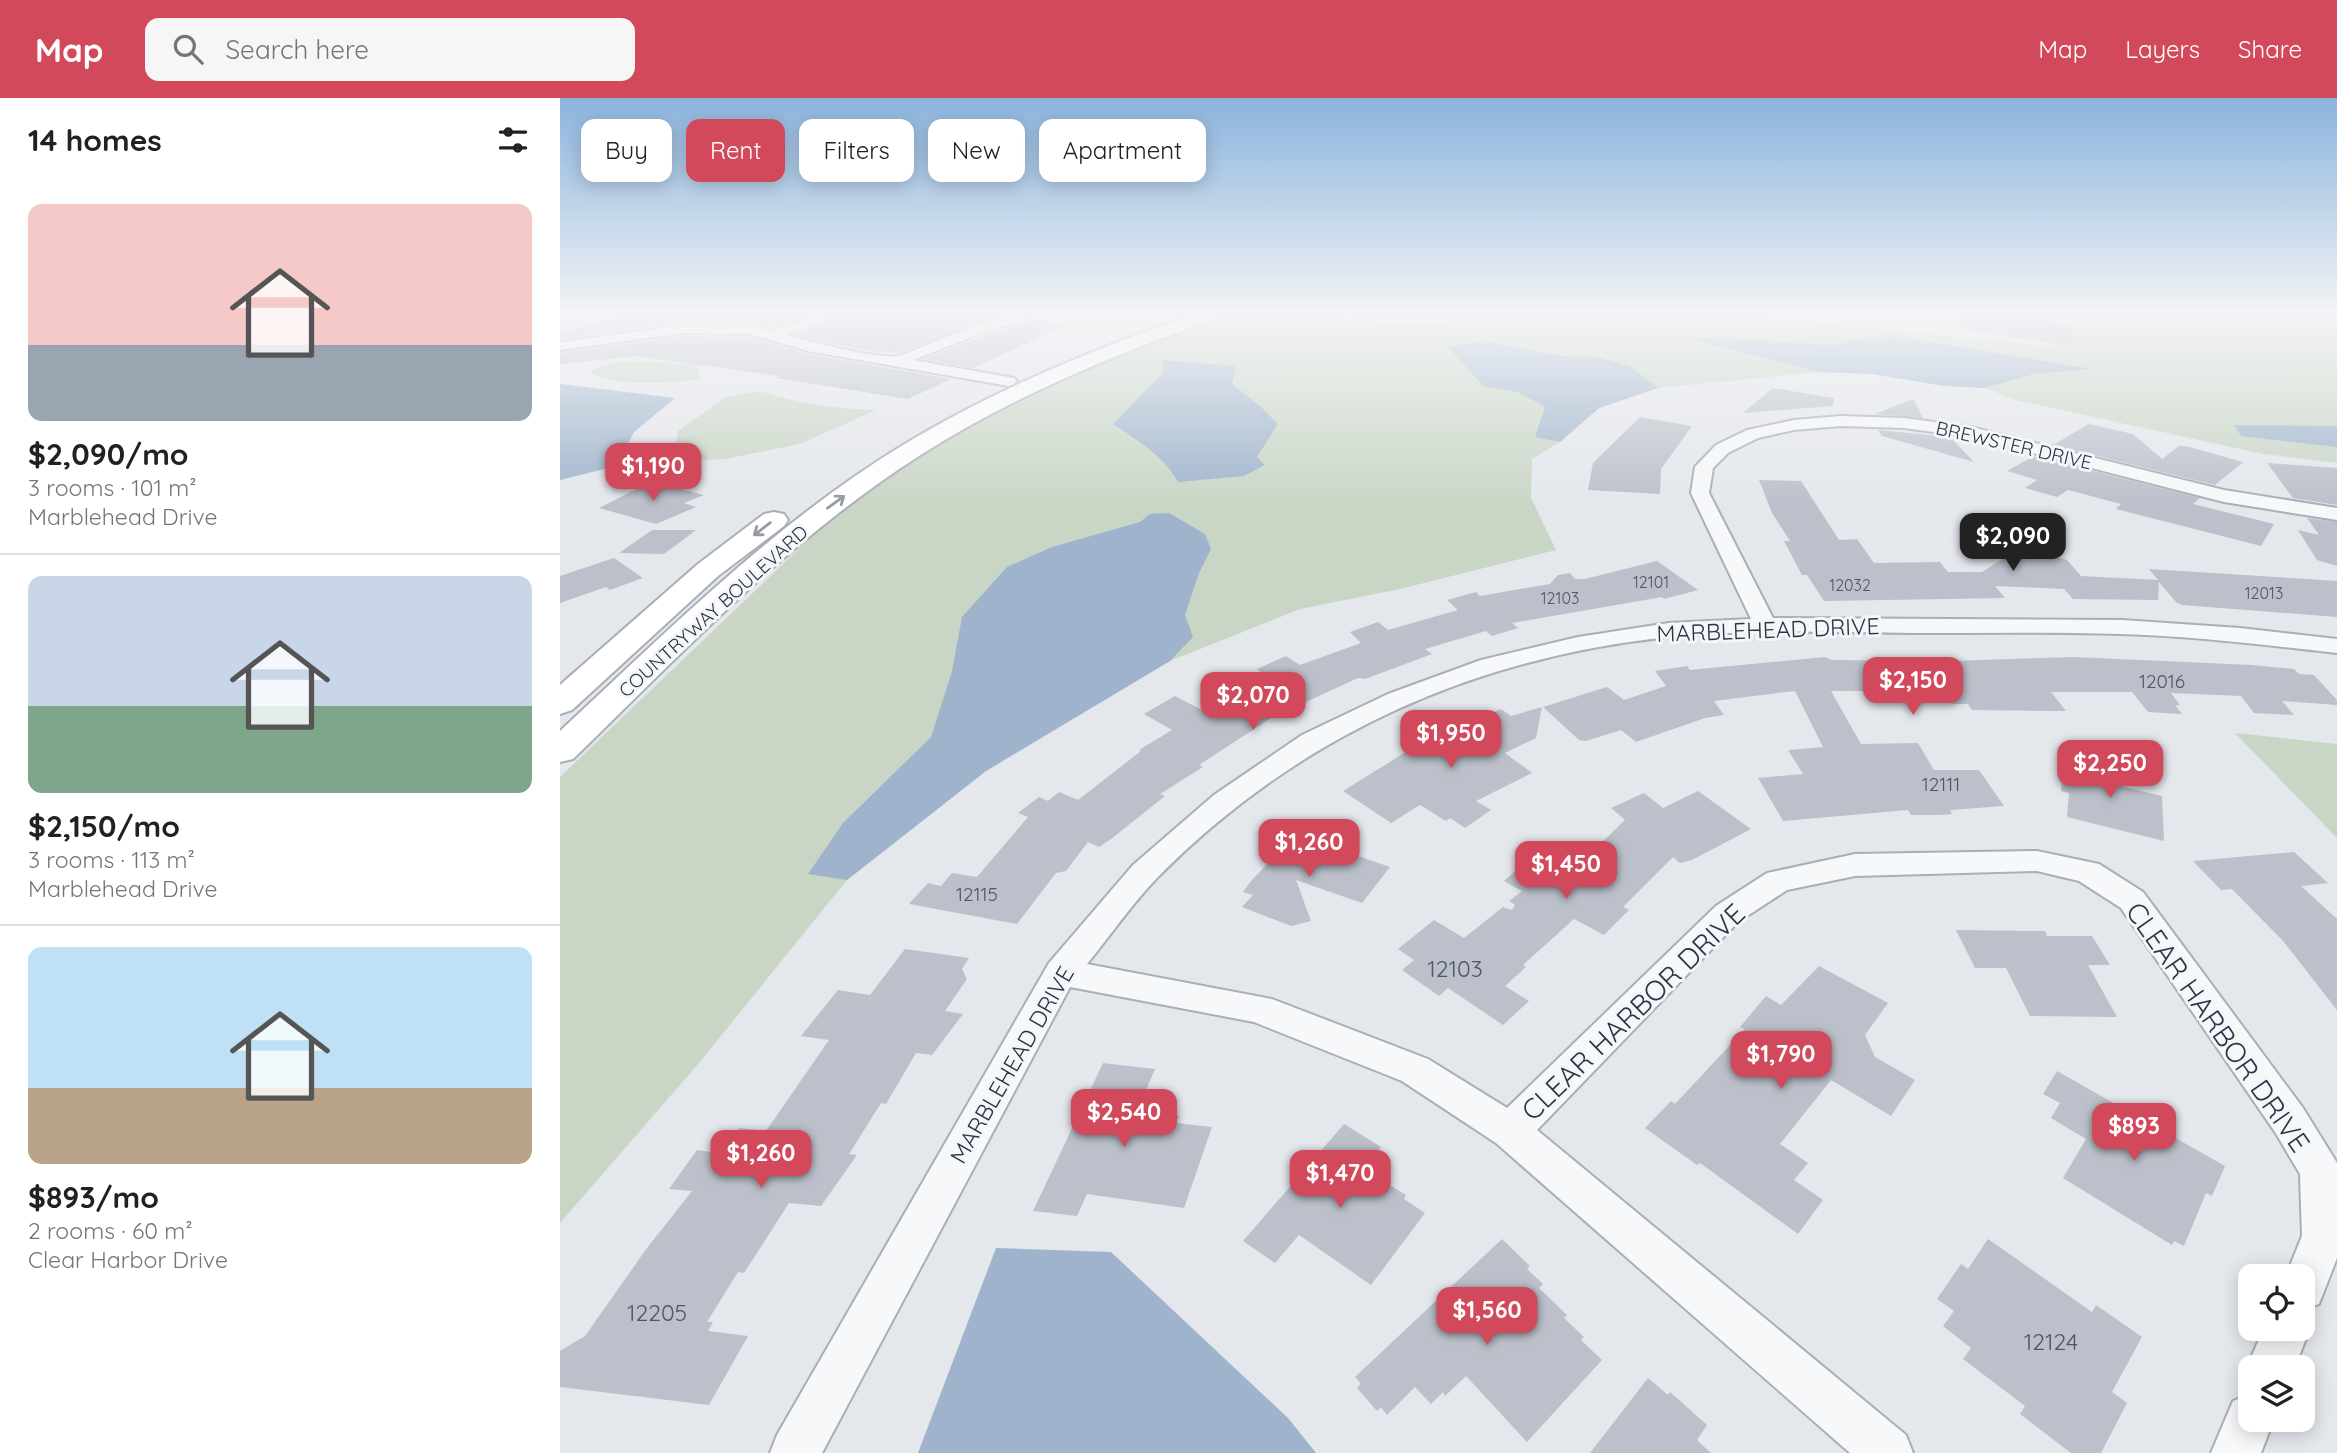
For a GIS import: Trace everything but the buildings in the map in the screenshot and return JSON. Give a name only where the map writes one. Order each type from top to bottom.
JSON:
[{"type":"street","points":[[993,378],[1022,383]]},
{"type":"street","name":"COUNTRYWAY BOULEVARD","points":[[563,697],[708,570],[841,473],[910,432],[1033,378]]},
{"type":"street","name":"COUNTRYWAY BOULEVARD","points":[[560,751],[751,571],[824,512],[873,475],[1022,383],[1035,378]]},
{"type":"street","name":"BREWSTER DRIVE","points":[[1765,625],[1700,493],[1704,467],[1723,449],[1743,439],[1794,425],[1841,421],[1905,423],[1971,432],[2224,496],[2337,514]]},
{"type":"street","name":"MARBLEHEAD DRIVE","points":[[794,1453],[1061,972],[1143,873],[1223,801],[1312,741],[1397,699],[1489,665],[1578,643],[1669,630],[1765,625],[2122,627],[2240,635],[2337,646]]},
{"type":"street","points":[[563,697],[621,694]]},
{"type":"street","name":"CLEAR HARBOR DRIVE","points":[[1510,1131],[1727,914],[1778,881],[1855,865],[2037,861],[2088,872],[2132,900],[2289,1120],[2320,1171],[2324,1236],[2313,1264]]},
{"type":"street","name":"CLEAR HARBOR DRIVE","points":[[1061,972],[1259,1009],[1415,1070],[1510,1131],[1888,1453]]},
{"type":"street","points":[[2236,1453],[2244,1432]]},
{"type":"green space","points":[[606,378],[699,379],[658,383]]},
{"type":"green space","points":[[1063,378],[1756,378],[1658,388],[1599,408],[1560,442],[1532,459],[1531,498],[1556,550],[1400,589],[1300,609],[1170,661],[986,771],[847,880],[699,1063],[560,1223],[560,777],[827,522],[931,448],[1016,398]]},
{"type":"green space","points":[[1897,378],[2337,378],[2337,463],[2263,454],[2016,400],[1984,388],[1944,386]]},
{"type":"green space","points":[[760,391],[817,405],[876,410],[800,444],[725,459],[689,461],[674,457],[678,431],[726,397]]},
{"type":"green space","points":[[2235,733],[2337,744],[2337,838]]},
{"type":"water","points":[[1158,378],[1233,378],[1232,384],[1278,424],[1257,457],[1265,465],[1244,476],[1178,482],[1157,456],[1113,424]]},
{"type":"water","points":[[1476,378],[1645,378],[1658,388],[1599,408],[1560,442],[1535,437],[1545,407],[1518,392],[1483,386]]},
{"type":"water","points":[[1897,378],[2018,378],[1984,388],[1944,386]]},
{"type":"water","points":[[560,384],[675,398],[634,432],[625,449],[641,460],[560,480]]},
{"type":"water","points":[[2234,425],[2337,426],[2337,447],[2241,436]]},
{"type":"water","points":[[1169,513],[1205,534],[1211,549],[1199,573],[1185,615],[1193,637],[1170,661],[986,771],[847,880],[808,874],[843,823],[931,737],[952,671],[962,617],[1007,567],[1052,547],[1140,522],[1150,514]]},
{"type":"water","points":[[996,1248],[1111,1252],[1288,1418],[1316,1453],[918,1453]]}]
